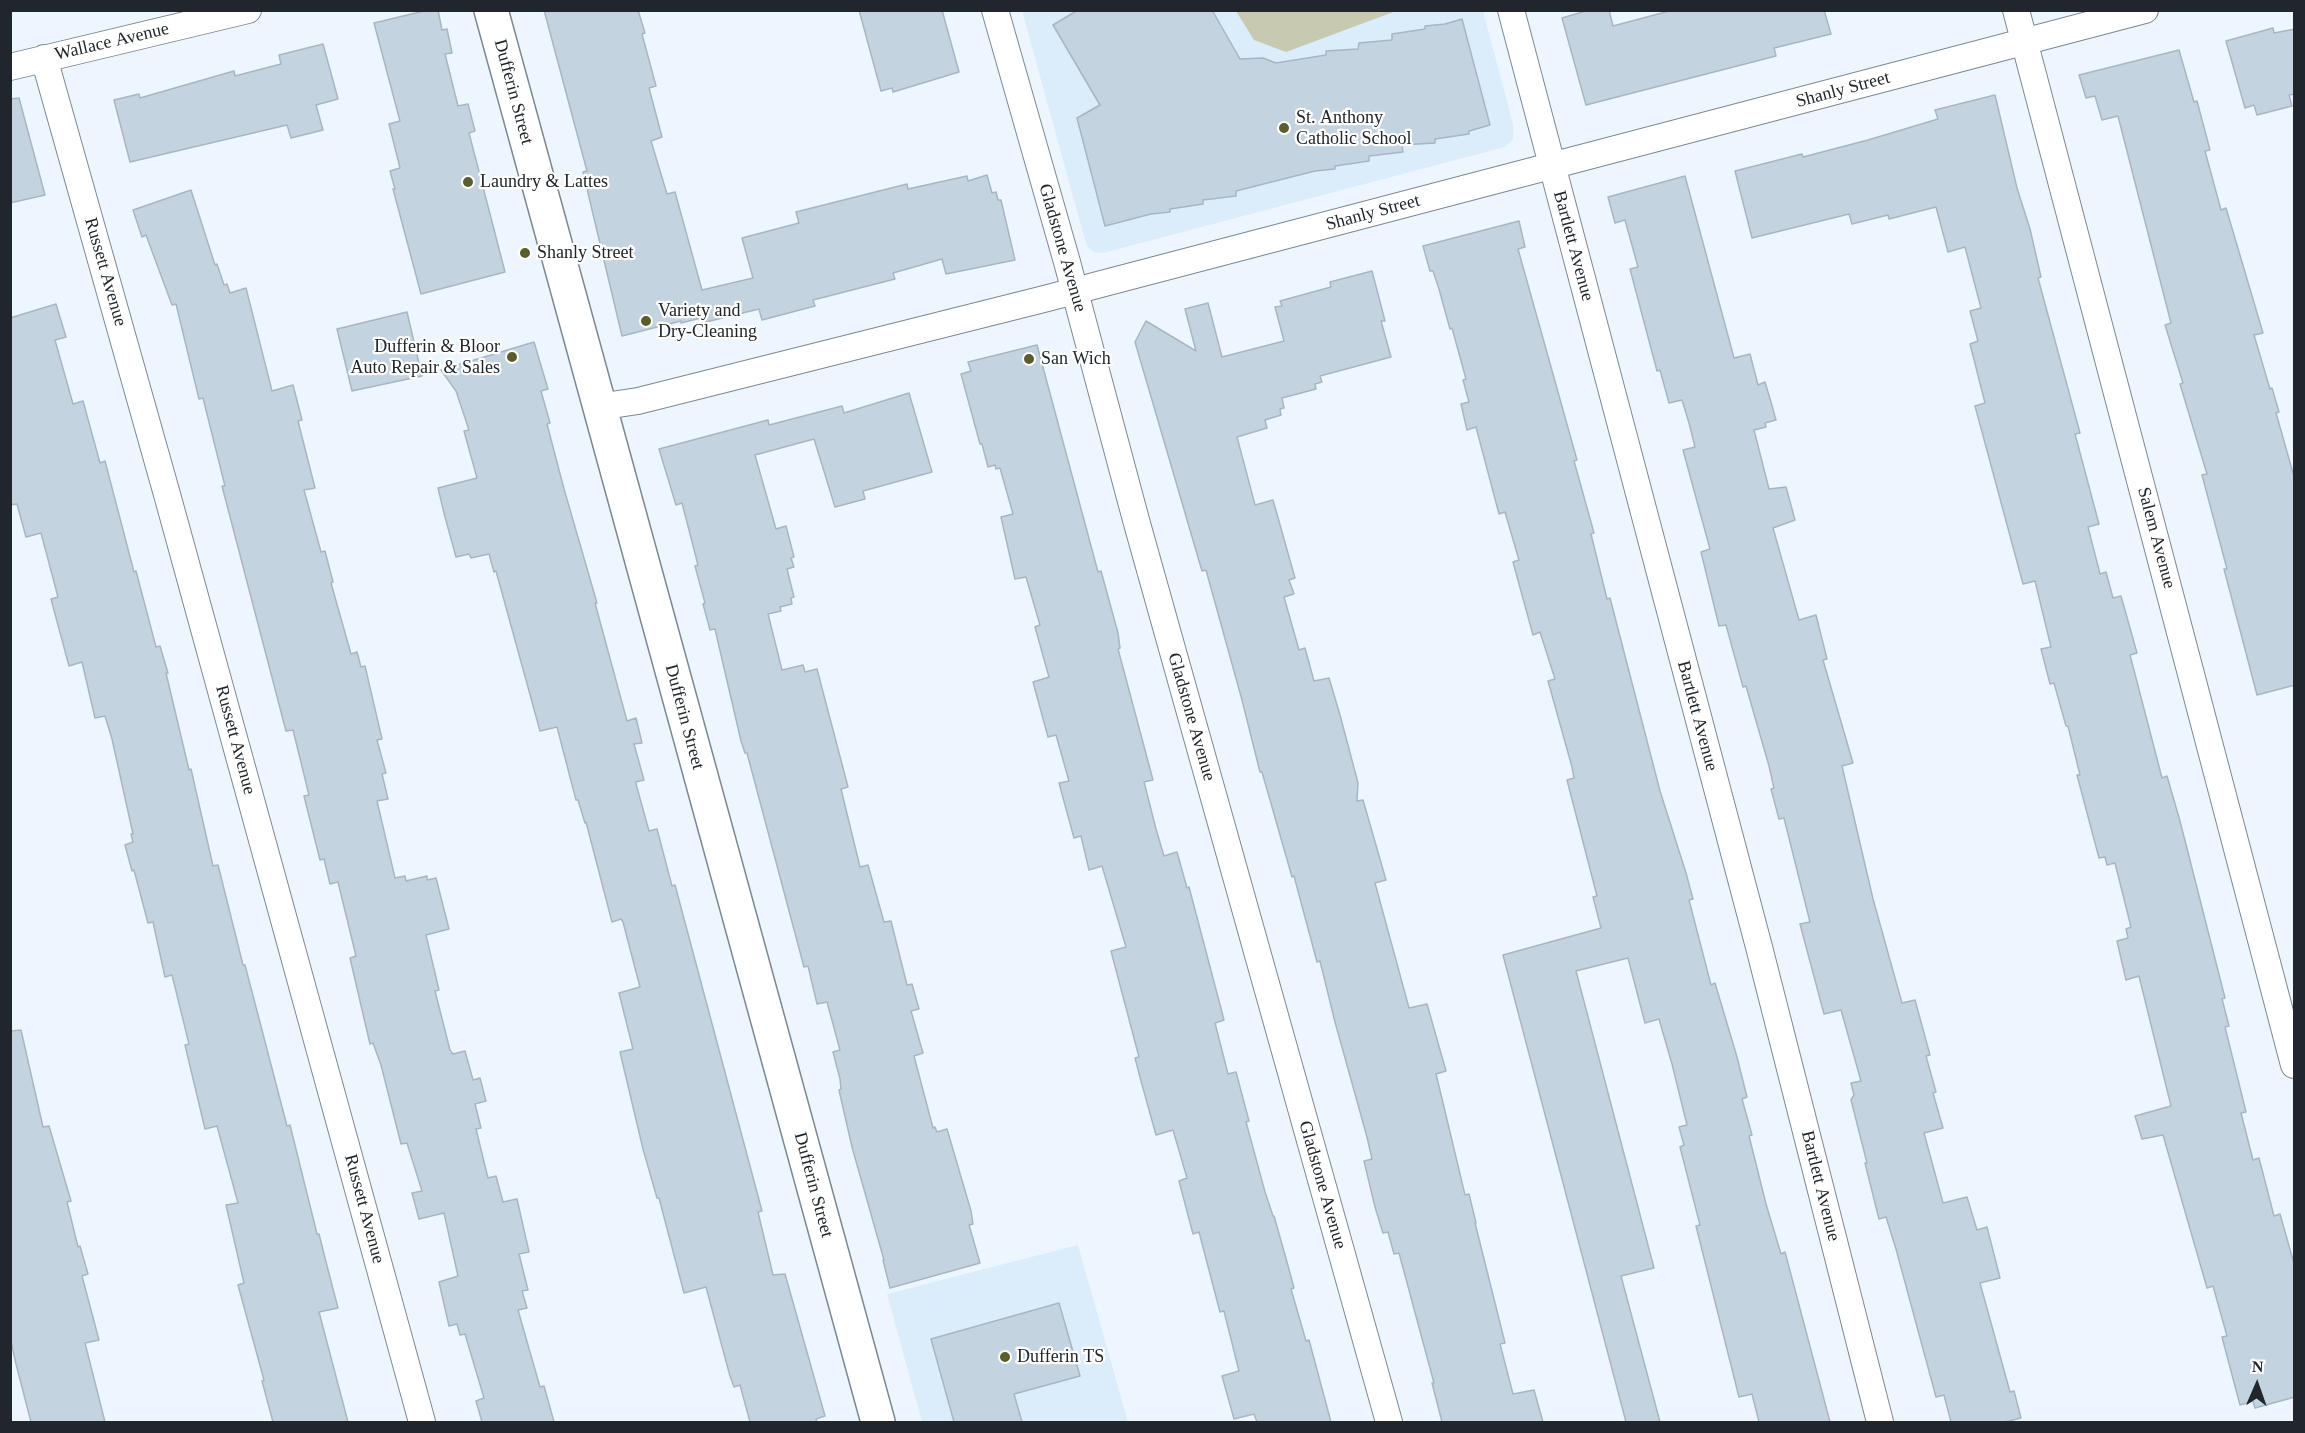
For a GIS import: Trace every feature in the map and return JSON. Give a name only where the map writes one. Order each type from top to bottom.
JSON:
[{"type":"main road","name":"Dufferin Street","points":[[491,10],[878,1422]]},
{"type":"street","name":"Wallace Avenue","points":[[10,67],[248,10]]},
{"type":"street","name":"Gladstone Avenue","points":[[996,10],[1136,520],[1389,1422]]},
{"type":"street","name":"Bartlett Avenue","points":[[1511,10],[1759,947],[1880,1422]]},
{"type":"street","name":"Salem Avenue","points":[[2016,10],[2295,1065]]},
{"type":"street","name":"Shanly Street","points":[[598,406],[638,401],[1074,291],[2145,10]]},
{"type":"street","name":"Russett Avenue","points":[[44,58],[423,1422]]},
{"type":"shaded area","name":"St. Anthony Catholic School","points":[[1022,11],[1483,11],[1513,124],[1513,139],[1505,147],[1103,253],[1094,252],[1085,240]]},
{"type":"shaded area","points":[[1078,1245],[1128,1422],[922,1422],[887,1294]]},
{"type":"green space","points":[[1236,11],[1396,11],[1286,52],[1254,40]]},
{"type":"building","points":[[428,10],[438,10],[442,30],[447,29],[452,53],[445,54],[458,106],[468,104],[475,131],[469,133],[505,272],[421,294],[393,189],[395,189],[390,171],[400,168],[389,124],[400,121],[374,23]]},
{"type":"building","points":[[544,10],[638,10],[656,86],[649,88],[662,137],[651,141],[667,194],[675,192],[702,290],[753,278],[742,238],[799,223],[796,212],[907,184],[908,189],[967,176],[968,181],[987,175],[992,193],[996,192],[998,200],[1001,200],[1015,260],[946,274],[942,259],[893,273],[895,279],[813,300],[815,306],[762,320],[759,309],[706,322],[705,317],[681,323],[681,321],[622,336],[583,172],[587,171]]},
{"type":"building","points":[[859,10],[942,10],[959,72],[893,92],[892,88],[881,91]]},
{"type":"building","name":"St. Anthony Catholic School","points":[[1078,10],[1212,10],[1240,59],[1263,58],[1276,63],[1326,55],[1326,51],[1358,49],[1359,43],[1392,40],[1392,34],[1425,29],[1425,26],[1462,19],[1490,125],[1469,131],[1469,134],[1435,139],[1435,143],[1402,145],[1403,152],[1369,156],[1369,161],[1335,166],[1335,169],[1315,171],[1236,191],[1236,196],[1203,200],[1203,204],[1170,209],[1170,212],[1151,214],[1105,226],[1077,118],[1100,105],[1053,25]]},
{"type":"building","points":[[1589,10],[1609,10],[1613,26],[1673,10],[1824,10],[1831,34],[1774,48],[1776,56],[1586,105],[1562,18]]},
{"type":"building","points":[[2273,28],[2274,33],[2295,29],[2295,94],[2289,95],[2292,106],[2257,115],[2254,105],[2245,108],[2226,41]]},
{"type":"building","points":[[323,44],[338,99],[316,105],[323,130],[291,138],[287,125],[130,162],[114,100],[139,94],[140,98],[234,71],[235,76],[281,64],[279,55]]},
{"type":"building","points":[[2179,50],[2194,102],[2197,101],[2210,150],[2205,151],[2221,210],[2226,208],[2263,333],[2254,335],[2279,412],[2276,413],[2295,480],[2295,685],[2257,695],[2202,475],[2207,474],[2165,325],[2171,323],[2118,116],[2102,120],[2095,96],[2086,98],[2079,75]]},
{"type":"building","points":[[1995,95],[2017,188],[2030,229],[2041,277],[2038,278],[2080,433],[2075,434],[2099,524],[2088,527],[2100,574],[2106,572],[2113,598],[2121,596],[2137,653],[2130,655],[2162,778],[2167,776],[2180,821],[2225,998],[2222,999],[2229,1026],[2225,1027],[2246,1112],[2241,1113],[2253,1160],[2259,1158],[2274,1216],[2280,1214],[2295,1267],[2295,1397],[2255,1408],[2253,1401],[2240,1405],[2222,1337],[2227,1336],[2213,1286],[2207,1288],[2163,1135],[2142,1139],[2135,1116],[2171,1106],[2139,976],[2126,980],[2117,941],[2128,938],[2126,929],[2131,927],[2115,863],[2107,865],[2105,857],[2099,858],[2077,775],[2080,775],[2068,726],[2066,726],[2054,683],[2050,684],[2041,649],[2051,647],[2035,581],[2023,584],[1975,406],[1985,403],[1970,344],[1978,341],[1970,311],[1981,308],[1965,247],[1948,252],[1936,207],[1889,219],[1888,215],[1852,224],[1849,214],[1752,238],[1735,171],[1802,154],[1803,157],[1868,140],[1938,119],[1935,110]]},
{"type":"building","points":[[19,98],[45,195],[10,203],[10,99]]},
{"type":"building","points":[[1685,176],[1734,358],[1750,354],[1758,385],[1765,382],[1776,420],[1765,423],[1766,427],[1754,430],[1769,489],[1786,487],[1795,520],[1773,528],[1799,620],[1816,615],[1827,659],[1823,660],[1853,763],[1842,766],[1873,899],[1902,1003],[1915,1000],[1930,1055],[1926,1056],[1943,1128],[1924,1133],[1943,1203],[1967,1197],[1977,1230],[1987,1227],[2000,1278],[1980,1283],[2010,1392],[2014,1391],[2021,1418],[2005,1422],[1951,1422],[1944,1395],[1936,1397],[1886,1217],[1879,1219],[1851,1100],[1854,1095],[1851,1083],[1861,1081],[1841,1010],[1824,1014],[1800,924],[1810,922],[1784,818],[1779,819],[1771,789],[1774,788],[1769,766],[1746,686],[1743,687],[1726,625],[1719,626],[1701,552],[1710,549],[1683,450],[1695,447],[1689,423],[1682,400],[1669,403],[1660,370],[1657,371],[1630,269],[1638,267],[1625,220],[1615,223],[1608,197]]},
{"type":"building","points":[[191,190],[215,265],[217,264],[224,285],[227,284],[230,293],[246,288],[272,391],[293,385],[302,420],[298,421],[315,488],[304,490],[321,552],[325,551],[333,582],[331,583],[351,654],[357,652],[361,667],[365,666],[382,739],[377,740],[386,773],[382,774],[388,799],[377,801],[395,878],[405,876],[406,881],[427,876],[427,880],[436,878],[449,929],[426,935],[439,990],[435,991],[450,1050],[453,1054],[465,1051],[473,1080],[480,1078],[486,1101],[475,1104],[481,1128],[476,1129],[488,1178],[496,1176],[503,1202],[517,1199],[529,1252],[519,1254],[528,1290],[522,1291],[527,1308],[518,1310],[540,1387],[544,1386],[554,1422],[482,1422],[476,1401],[484,1398],[465,1334],[460,1335],[457,1324],[449,1326],[439,1282],[458,1276],[444,1213],[419,1219],[412,1193],[422,1191],[407,1143],[401,1144],[381,1065],[373,1043],[370,1044],[350,958],[356,956],[338,882],[330,884],[324,859],[320,860],[304,796],[309,795],[293,730],[286,731],[222,486],[225,486],[203,398],[199,399],[176,304],[172,305],[146,235],[142,237],[133,210]]},
{"type":"building","points":[[1519,221],[1525,247],[1518,249],[1577,460],[1574,461],[1594,533],[1591,534],[1607,599],[1610,598],[1660,791],[1686,873],[1693,899],[1689,900],[1711,985],[1715,983],[1737,1057],[1747,1097],[1742,1099],[1752,1135],[1749,1136],[1766,1204],[1781,1254],[1785,1252],[1830,1422],[1759,1422],[1752,1394],[1739,1397],[1696,1226],[1700,1225],[1680,1147],[1684,1145],[1679,1127],[1687,1125],[1672,1064],[1659,1019],[1645,1023],[1628,958],[1576,971],[1654,1268],[1621,1276],[1660,1422],[1626,1422],[1503,955],[1601,928],[1593,897],[1597,896],[1567,780],[1574,778],[1572,767],[1548,681],[1555,679],[1540,632],[1533,635],[1513,562],[1519,560],[1505,512],[1499,514],[1476,427],[1467,430],[1461,404],[1469,402],[1463,380],[1466,379],[1452,328],[1450,329],[1439,289],[1433,271],[1430,271],[1423,246]]},
{"type":"building","points":[[1372,271],[1385,321],[1381,321],[1391,357],[1320,376],[1322,382],[1315,384],[1316,389],[1282,398],[1284,408],[1280,409],[1281,415],[1265,420],[1267,428],[1237,437],[1255,505],[1273,500],[1295,578],[1289,580],[1294,594],[1284,597],[1299,650],[1305,648],[1314,681],[1329,678],[1358,783],[1357,801],[1363,800],[1386,880],[1375,883],[1409,1008],[1427,1004],[1446,1071],[1436,1074],[1465,1195],[1469,1194],[1505,1343],[1500,1344],[1513,1394],[1534,1390],[1543,1422],[1442,1422],[1432,1383],[1434,1383],[1399,1253],[1394,1254],[1388,1232],[1383,1233],[1375,1207],[1364,1161],[1372,1159],[1320,961],[1317,962],[1294,876],[1292,877],[1262,772],[1260,772],[1206,570],[1202,571],[1135,342],[1146,321],[1196,351],[1185,309],[1208,303],[1222,357],[1284,341],[1275,307],[1282,306],[1280,301],[1331,287],[1330,282]]},
{"type":"building","points":[[56,304],[66,337],[55,340],[73,404],[83,401],[100,463],[105,461],[156,647],[160,646],[213,866],[218,865],[287,1126],[290,1125],[317,1234],[319,1234],[338,1308],[319,1312],[348,1422],[273,1422],[238,1285],[244,1283],[226,1205],[238,1203],[217,1126],[205,1129],[185,1045],[189,1044],[172,975],[165,977],[153,922],[148,923],[134,870],[132,871],[125,845],[133,842],[131,834],[133,834],[112,739],[105,716],[95,718],[82,662],[69,666],[51,599],[58,597],[41,533],[26,537],[17,504],[10,505],[10,318]]},
{"type":"building","points":[[407,312],[422,376],[352,391],[337,329]]},
{"type":"building","points":[[534,342],[548,389],[541,391],[564,489],[597,603],[595,603],[627,721],[636,718],[642,743],[634,744],[644,780],[636,784],[649,831],[657,829],[672,886],[675,885],[762,1211],[758,1212],[773,1275],[785,1274],[825,1416],[816,1419],[817,1422],[750,1422],[740,1385],[734,1387],[730,1376],[706,1287],[684,1293],[659,1198],[657,1198],[643,1149],[620,1052],[633,1049],[619,993],[640,987],[623,922],[621,919],[612,922],[586,822],[578,800],[576,800],[557,727],[540,731],[496,571],[494,572],[489,554],[471,558],[469,554],[456,557],[445,517],[438,488],[477,478],[464,431],[469,430],[456,391],[441,370]]},
{"type":"building","points":[[1037,345],[1098,572],[1101,571],[1118,633],[1120,648],[1118,649],[1153,780],[1144,782],[1156,829],[1164,856],[1177,852],[1187,888],[1189,887],[1224,1020],[1215,1023],[1228,1074],[1236,1072],[1249,1121],[1246,1122],[1294,1288],[1291,1289],[1306,1341],[1309,1340],[1331,1422],[1257,1422],[1254,1414],[1234,1419],[1222,1376],[1239,1371],[1224,1311],[1220,1312],[1199,1232],[1193,1234],[1179,1181],[1187,1178],[1173,1130],[1156,1135],[1135,1058],[1139,1057],[1111,951],[1126,947],[1102,866],[1089,870],[1081,836],[1074,838],[1059,783],[1069,781],[1056,735],[1048,737],[1033,682],[1049,677],[1035,627],[1040,625],[1026,577],[1015,579],[1001,517],[1013,514],[1000,468],[996,469],[995,465],[988,467],[961,374],[971,371],[968,362]]},
{"type":"building","points":[[909,393],[932,472],[863,491],[865,499],[835,507],[814,439],[755,455],[776,529],[786,526],[794,557],[791,558],[794,567],[787,569],[794,597],[791,598],[792,604],[780,607],[781,611],[768,614],[782,670],[803,665],[805,672],[817,669],[848,787],[841,789],[860,867],[868,865],[884,922],[891,921],[907,985],[912,984],[919,1009],[911,1011],[923,1053],[914,1056],[933,1128],[935,1127],[937,1132],[947,1129],[971,1211],[973,1224],[969,1225],[980,1263],[890,1288],[839,1090],[841,1089],[840,1079],[833,1052],[840,1050],[827,1002],[817,1004],[808,966],[804,967],[747,753],[741,741],[715,629],[710,630],[703,604],[705,603],[695,566],[698,565],[682,503],[676,505],[659,449],[768,420],[769,425],[842,406],[844,413]]},
{"type":"building","points":[[21,1030],[43,1127],[49,1126],[71,1201],[67,1202],[78,1247],[80,1246],[88,1274],[82,1276],[99,1340],[85,1343],[105,1422],[31,1422],[10,1337],[10,1031]]},
{"type":"building","name":"Dufferin TS","points":[[1059,1303],[1080,1376],[1014,1394],[1022,1422],[954,1422],[931,1339]]},
{"type":"place","name":"St. Anthony Catholic School","points":[[1284,128]]},
{"type":"place","name":"Laundry & Lattes","points":[[468,182]]},
{"type":"place","name":"Shanly Street","points":[[525,253]]},
{"type":"place","name":"Variety and Dry-Cleaning","points":[[646,321]]},
{"type":"place","name":"Dufferin & Bloor Auto Repair & Sales","points":[[512,357]]},
{"type":"place","name":"San Wich","points":[[1029,359]]},
{"type":"place","name":"Dufferin TS","points":[[1005,1357]]}]
